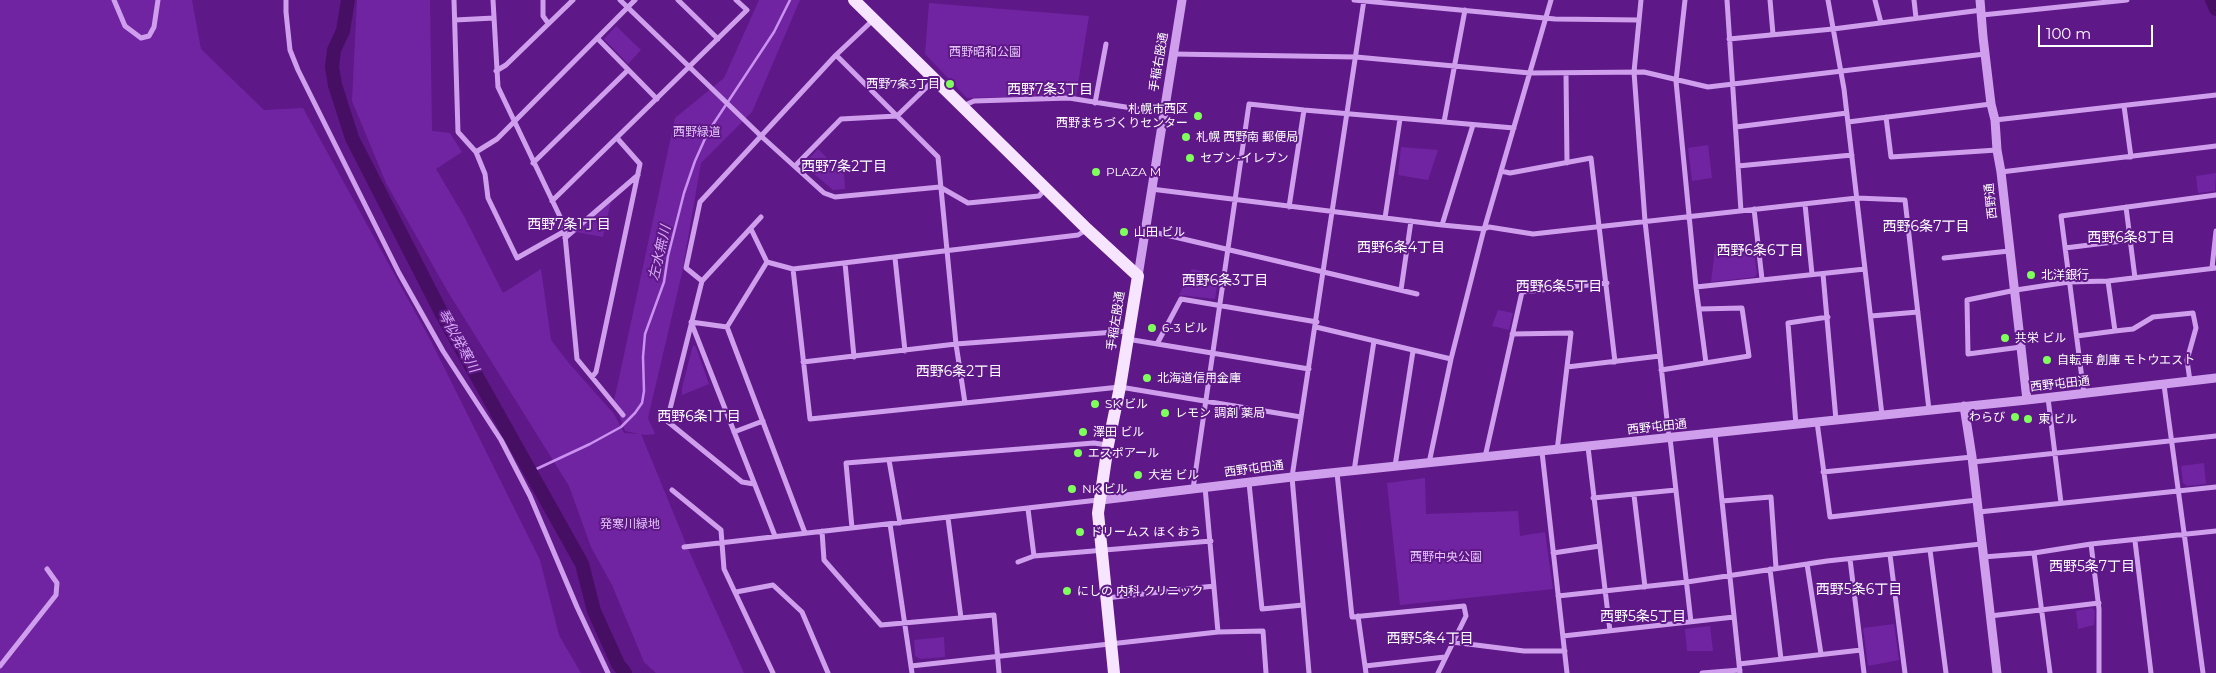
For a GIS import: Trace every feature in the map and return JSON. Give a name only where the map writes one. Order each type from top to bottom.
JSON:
[{"type":"main road","points":[[859,2],[873,19],[934,80],[1086,229],[1138,276]]},
{"type":"main road","name":"手稲左股通","points":[[1114,673],[1098,513],[1138,276]]},
{"type":"street","points":[[114,0],[125,26],[141,38],[149,36],[154,27],[158,0]]},
{"type":"street","points":[[286,0],[290,50],[298,70],[399,273],[442,351],[501,440],[530,496],[577,607],[608,673]]},
{"type":"street","points":[[454,0],[458,132],[476,152],[485,174],[488,198],[517,258],[565,231]]},
{"type":"street","points":[[493,0],[498,86],[565,231],[577,359],[623,414]]},
{"type":"street","points":[[543,0],[544,16],[548,23]]},
{"type":"street","points":[[496,71],[506,65],[573,0]]},
{"type":"street","points":[[620,0],[761,136],[824,193],[835,197],[940,187],[968,203],[1039,196],[1046,189]]},
{"type":"street","points":[[476,152],[497,139],[635,0]]},
{"type":"street","points":[[678,0],[718,39]]},
{"type":"street","points":[[552,201],[747,10],[736,0]]},
{"type":"street","name":"手稲右股通","points":[[1138,276],[1182,0]]},
{"type":"street","points":[[1354,0],[1554,19],[1639,20]]},
{"type":"street","points":[[1430,463],[1451,359],[1484,229],[1551,0]]},
{"type":"street","points":[[1641,0],[1634,72],[1645,221],[1691,622]]},
{"type":"street","points":[[1685,0],[1676,81],[1696,287],[1706,363]]},
{"type":"street","points":[[1727,0],[1741,211]]},
{"type":"street","points":[[1770,0],[1773,34]]},
{"type":"street","points":[[1828,0],[1847,113],[1882,415]]},
{"type":"street","points":[[1875,0],[1880,23]]},
{"type":"street","points":[[1914,0],[1916,18]]},
{"type":"street","name":"西野通","points":[[1980,0],[1991,104],[1995,120],[1996,150],[2001,172],[2009,251],[2016,290],[2027,400]]},
{"type":"street","points":[[1729,39],[1834,29],[1916,18],[2127,0]]},
{"type":"street","points":[[1309,673],[1292,477],[1364,1]]},
{"type":"street","points":[[1444,122],[1465,10]]},
{"type":"street","points":[[455,20],[494,18]]},
{"type":"street","points":[[702,281],[686,268],[700,202],[836,55],[873,19]]},
{"type":"street","points":[[596,38],[657,99]]},
{"type":"street","points":[[1095,103],[1106,44]]},
{"type":"street","points":[[1173,54],[1356,57],[1530,73],[1644,72],[1708,87],[1985,54]]},
{"type":"street","points":[[836,55],[938,157],[956,344],[965,403]]},
{"type":"street","points":[[533,163],[628,70]]},
{"type":"street","points":[[1566,73],[1567,163]]},
{"type":"street","points":[[795,166],[841,119],[897,116],[934,80]]},
{"type":"street","points":[[1995,120],[2216,95]]},
{"type":"street","points":[[962,106],[974,101],[1069,98],[1163,113]]},
{"type":"street","points":[[1193,489],[1248,104],[1347,115],[1514,128]]},
{"type":"street","points":[[1848,122],[1991,104]]},
{"type":"street","points":[[2124,106],[2131,157]]},
{"type":"street","points":[[1289,207],[1304,110]]},
{"type":"street","points":[[1736,127],[1847,113]]},
{"type":"street","points":[[1886,117],[1891,156],[1996,150]]},
{"type":"street","points":[[1386,218],[1400,119]]},
{"type":"street","points":[[1442,225],[1473,125]]},
{"type":"street","points":[[592,378],[596,372],[640,164],[617,138]]},
{"type":"street","points":[[2001,172],[2216,146]]},
{"type":"street","points":[[1738,166],[1852,155]]},
{"type":"street","points":[[1501,171],[1510,173],[1592,158],[1615,362]]},
{"type":"street","points":[[565,238],[638,175]]},
{"type":"street","points":[[1151,189],[1442,225],[1484,229],[1489,226],[1533,234],[1857,198],[1905,200],[1929,410]]},
{"type":"street","points":[[2084,394],[2061,216],[2216,195]]},
{"type":"street","points":[[1805,204],[1812,274]]},
{"type":"street","points":[[2126,207],[2135,278]]},
{"type":"street","points":[[1754,210],[1762,279]]},
{"type":"street","points":[[754,484],[742,482],[666,421],[702,281],[761,217]]},
{"type":"street","points":[[1401,290],[1411,221]]},
{"type":"street","points":[[751,229],[768,262],[793,269],[1078,236],[1086,229]]},
{"type":"street","points":[[1145,230],[1417,294]]},
{"type":"street","points":[[2021,347],[1968,354],[1967,300],[2069,282],[2108,281],[2214,268],[2216,231]]},
{"type":"street","points":[[2066,248],[2130,240]]},
{"type":"street","points":[[1944,258],[2009,251]]},
{"type":"street","points":[[895,258],[905,352]]},
{"type":"street","points":[[727,327],[768,262]]},
{"type":"street","points":[[845,263],[854,357]]},
{"type":"street","points":[[793,269],[810,419],[1120,387],[1301,417]]},
{"type":"street","points":[[1696,287],[1865,269]]},
{"type":"street","points":[[1823,274],[1836,420]]},
{"type":"street","points":[[2108,281],[2115,330]]},
{"type":"street","points":[[1485,457],[1522,292],[1607,284]]},
{"type":"street","points":[[1157,344],[1181,299],[1316,324],[1374,341],[1451,359]]},
{"type":"street","points":[[1661,370],[1749,356],[1742,308],[1699,309]]},
{"type":"street","points":[[1872,316],[1918,312]]},
{"type":"street","points":[[2077,336],[2133,329],[2153,318],[2193,313],[2196,328],[2187,360],[2190,381]]},
{"type":"street","points":[[1796,425],[1788,323],[1828,317]]},
{"type":"street","points":[[691,322],[727,327]]},
{"type":"street","points":[[691,322],[775,536]]},
{"type":"street","points":[[727,327],[806,533]]},
{"type":"street","points":[[1512,334],[1571,333],[1557,451]]},
{"type":"street","points":[[803,362],[905,352],[956,344],[1127,335],[1157,344],[1308,370]]},
{"type":"street","points":[[1354,471],[1374,341]]},
{"type":"street","points":[[1395,466],[1414,351]]},
{"type":"street","points":[[1567,367],[1660,356]]},
{"type":"street","name":"西野屯田通","points":[[1101,500],[1292,477],[1557,451],[2216,378]]},
{"type":"street","points":[[2164,384],[2203,673]]},
{"type":"street","points":[[2048,398],[2061,503]]},
{"type":"street","points":[[1964,406],[1973,459],[1981,544],[1997,673]]},
{"type":"street","points":[[734,432],[763,421]]},
{"type":"street","points":[[1818,422],[1830,517],[1977,500]]},
{"type":"street","points":[[1702,673],[1740,672],[1728,576],[1715,434]]},
{"type":"street","points":[[1823,472],[2054,453],[2216,436]]},
{"type":"street","points":[[852,528],[846,463],[1094,443],[1108,445]]},
{"type":"street","points":[[1588,447],[1610,631]]},
{"type":"street","points":[[1542,452],[1567,673]]},
{"type":"street","points":[[889,460],[900,523]]},
{"type":"street","points":[[1337,473],[1352,617],[1464,606],[1466,616],[1438,673]]},
{"type":"street","points":[[1249,482],[1262,609],[1303,605]]},
{"type":"street","points":[[1206,488],[1218,632]]},
{"type":"street","points":[[1979,512],[2216,488]]},
{"type":"street","points":[[672,490],[722,530],[724,569],[773,673]]},
{"type":"street","points":[[1593,498],[1676,490]]},
{"type":"street","points":[[1634,495],[1645,586]]},
{"type":"street","points":[[1722,501],[1771,497],[1773,569],[1781,659]]},
{"type":"street","points":[[684,547],[1101,500]]},
{"type":"street","points":[[1028,509],[1034,556]]},
{"type":"street","points":[[948,518],[961,618]]},
{"type":"street","points":[[890,524],[912,673]]},
{"type":"street","points":[[1983,558],[2216,530]]},
{"type":"street","points":[[822,531],[824,560],[882,625],[994,614],[999,673]]},
{"type":"street","points":[[1018,562],[1034,556],[1211,541]]},
{"type":"street","points":[[2135,541],[2151,673]]},
{"type":"street","points":[[1558,596],[1687,582],[1807,564],[1981,544]]},
{"type":"street","points":[[2091,544],[2099,603],[2099,673]]},
{"type":"street","points":[[1553,552],[1600,546]]},
{"type":"street","points":[[1930,550],[1946,673]]},
{"type":"street","points":[[2034,553],[2050,673]]},
{"type":"street","points":[[1890,555],[1905,673]]},
{"type":"street","points":[[1850,559],[1864,673]]},
{"type":"street","points":[[1807,564],[1821,654]]},
{"type":"street","points":[[0,666],[56,595],[57,583],[47,569]]},
{"type":"street","points":[[736,592],[773,585],[802,612],[828,673]]},
{"type":"street","points":[[1106,598],[1214,586]]},
{"type":"street","points":[[1990,616],[2099,603]]},
{"type":"street","points":[[1358,616],[1366,673]]},
{"type":"street","points":[[1563,636],[1734,617]]},
{"type":"street","points":[[911,666],[1218,632],[1263,631],[1266,673]]},
{"type":"street","points":[[1452,642],[1524,651],[1565,651]]},
{"type":"street","points":[[1739,664],[1861,650]]},
{"type":"street","points":[[1365,666],[1445,657]]},
{"type":"green space","points":[[0,0],[192,0],[201,49],[264,110],[303,108],[431,341],[540,560],[559,635],[581,673],[0,673]]},
{"type":"green space","name":"発寒川緑地","points":[[357,0],[430,0],[432,131],[450,133],[462,152],[436,169],[464,216],[503,293],[541,269],[551,340],[614,414],[624,433],[641,434],[689,551],[744,673],[656,673],[644,662],[612,585],[591,547],[569,486],[448,292],[386,183],[352,101]]},
{"type":"green space","name":"西野緑道","points":[[759,0],[800,0],[752,112],[701,163],[682,273],[648,418],[655,434],[645,435],[625,431],[614,401],[675,118],[724,78]]},
{"type":"green space","name":"西野昭和公園","points":[[929,3],[1089,16],[1076,96],[967,98],[925,54]]},
{"type":"green space","points":[[616,26],[641,50],[628,64],[604,39]]},
{"type":"green space","points":[[1708,145],[1712,178],[1692,181],[1688,148]]},
{"type":"green space","points":[[1401,147],[1438,150],[1428,180],[1398,175]]},
{"type":"green space","points":[[818,149],[838,169],[843,156],[845,189],[833,190],[805,166],[805,163]]},
{"type":"green space","points":[[2216,173],[2215,191],[2198,193],[2196,176]]},
{"type":"green space","points":[[611,201],[603,237],[576,232]]},
{"type":"green space","points":[[1753,244],[1757,274],[1755,277],[1711,282],[1715,249]]},
{"type":"green space","points":[[1192,269],[1209,273],[1207,285],[1217,286],[1215,299],[1179,295]]},
{"type":"green space","points":[[1498,310],[1513,313],[1509,330],[1492,326]]},
{"type":"green space","points":[[693,345],[696,347],[709,384],[682,395],[682,388]]},
{"type":"green space","points":[[2204,463],[2206,484],[2187,486],[2183,483],[2181,466]]},
{"type":"green space","name":"西野中央公園","points":[[1425,478],[1426,514],[1518,511],[1520,536],[1545,532],[1553,589],[1400,605],[1387,483]]},
{"type":"green space","points":[[2092,608],[2095,611],[2094,625],[2078,629],[2076,611]]},
{"type":"green space","points":[[1894,624],[1899,660],[1868,666],[1863,628]]},
{"type":"green space","points":[[1710,626],[1713,651],[1687,651],[1685,629]]},
{"type":"green space","points":[[944,637],[945,657],[920,659],[915,656],[914,640]]},
{"type":"waterway","name":"琴似発寒川","points":[[348,0],[343,31],[334,50],[332,67],[335,85],[352,138],[443,316],[582,564],[594,611],[618,664],[625,673]]},
{"type":"waterway","name":"左水無川","points":[[530,472],[621,427],[642,403],[645,334],[664,282],[668,256],[684,193],[695,161],[708,132],[774,32],[790,0]]},
{"type":"waterway","points":[[2212,0],[2216,9]]},
{"type":"place","name":"西野7条3丁目","points":[[950,84]]},
{"type":"place","name":"札幌市西区 西野まちづくりセンター","points":[[1198,116]]},
{"type":"place","name":"札幌 西野南 郵便局","points":[[1186,137]]},
{"type":"place","name":"セブン-イレブン","points":[[1190,158]]},
{"type":"place","name":"PLAZA M","points":[[1096,172]]},
{"type":"place","name":"山田 ビル","points":[[1124,232]]},
{"type":"place","name":"北洋銀行","points":[[2031,275]]},
{"type":"place","name":"6-3 ビル","points":[[1152,328]]},
{"type":"place","name":"共栄 ビル","points":[[2005,338]]},
{"type":"place","name":"自転車 創庫 モトウエスト","points":[[2047,360]]},
{"type":"place","name":"北海道信用金庫","points":[[1147,378]]},
{"type":"place","name":"SK ビル","points":[[1095,404]]},
{"type":"place","name":"レモン 調剤 薬局","points":[[1165,413]]},
{"type":"place","name":"わらび","points":[[2015,417]]},
{"type":"place","name":"東 ビル","points":[[2028,419]]},
{"type":"place","name":"澤田 ビル","points":[[1083,432]]},
{"type":"place","name":"エスポアール","points":[[1078,453]]},
{"type":"place","name":"大岩 ビル","points":[[1138,475]]},
{"type":"place","name":"NK ビル","points":[[1072,489]]},
{"type":"place","name":"ドリームス ほくおう","points":[[1080,532]]},
{"type":"place","name":"にしの 内科 クリニック","points":[[1067,591]]},
{"type":"district","name":"西野7条3丁目","points":[[1050,90]]},
{"type":"district","name":"西野7条2丁目","points":[[844,167]]},
{"type":"district","name":"西野7条1丁目","points":[[569,225]]},
{"type":"district","name":"西野6条7丁目","points":[[1926,227]]},
{"type":"district","name":"西野6条8丁目","points":[[2131,238]]},
{"type":"district","name":"西野6条4丁目","points":[[1401,248]]},
{"type":"district","name":"西野6条6丁目","points":[[1760,251]]},
{"type":"district","name":"西野6条3丁目","points":[[1225,281]]},
{"type":"district","name":"西野6条5丁目","points":[[1559,287]]},
{"type":"district","name":"西野6条2丁目","points":[[959,372]]},
{"type":"district","name":"西野6条1丁目","points":[[699,417]]},
{"type":"district","name":"西野5条7丁目","points":[[2092,567]]},
{"type":"district","name":"西野5条6丁目","points":[[1859,590]]},
{"type":"district","name":"西野5条5丁目","points":[[1643,617]]},
{"type":"district","name":"西野5条4丁目","points":[[1430,639]]}]
